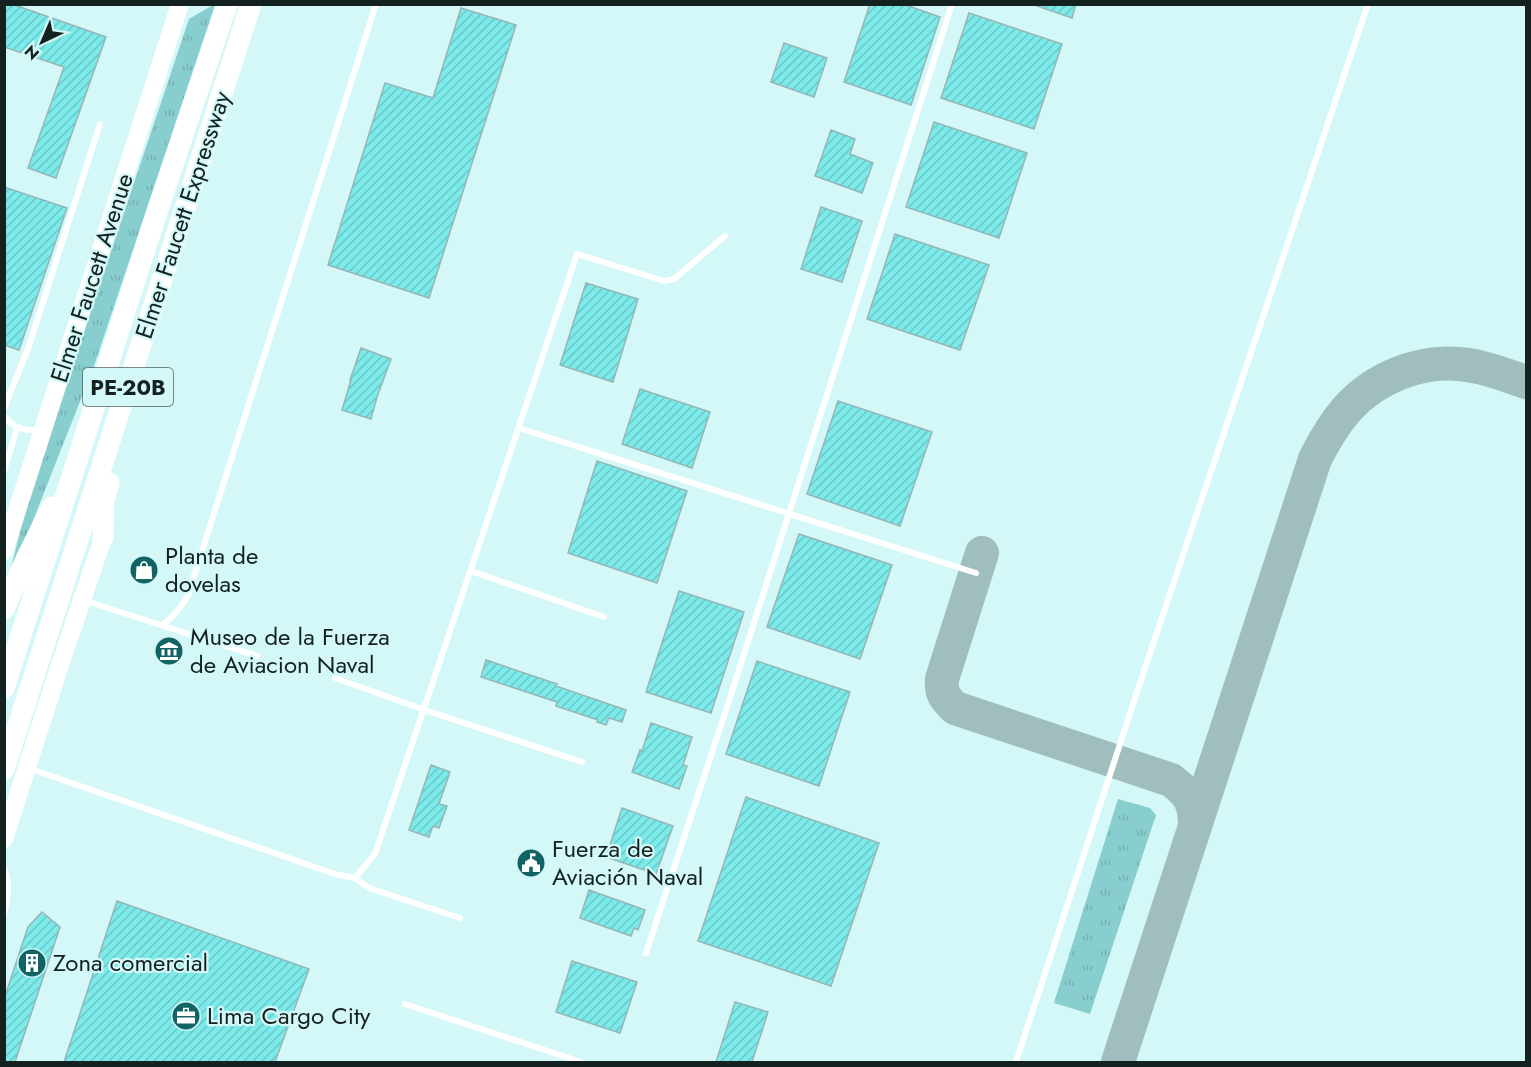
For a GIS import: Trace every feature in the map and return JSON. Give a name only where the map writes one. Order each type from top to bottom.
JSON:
[{"type":"highway","name":"Elmer Faucett Expressway","points":[[4,688],[155,218],[227,4]]},
{"type":"highway","name":"Elmer Faucett Expressway","points":[[4,769],[251,4]]},
{"type":"highway","points":[[103,538],[104,500],[129,414],[127,388]]},
{"type":"highway","points":[[4,609],[27,557],[83,445]]},
{"type":"main road","name":"Elmer Faucett Avenue","points":[[4,551],[180,4]]},
{"type":"main road","points":[[4,839],[103,538]]},
{"type":"lane","points":[[162,625],[173,617],[188,595],[376,4]]},
{"type":"lane","points":[[646,953],[952,4]]},
{"type":"lane","points":[[1016,1062],[1368,4]]},
{"type":"lane","points":[[4,408],[8,392],[28,349],[100,124]]},
{"type":"lane","points":[[355,878],[375,854],[577,254],[664,281],[674,279],[725,236]]},
{"type":"lane","points":[[4,416],[17,428],[34,431],[44,429]]},
{"type":"lane","points":[[4,471],[17,428]]},
{"type":"lane","points":[[519,428],[976,573]]},
{"type":"lane","points":[[471,571],[604,617]]},
{"type":"lane","points":[[83,600],[257,656]]},
{"type":"lane","points":[[335,678],[582,762]]},
{"type":"lane","points":[[27,768],[335,874],[355,878],[369,888],[459,918]]},
{"type":"lane","points":[[4,868],[8,876],[8,899],[4,914]]},
{"type":"lane","points":[[405,1004],[581,1062]]},
{"type":"green space","points":[[215,5],[94,366],[6,589],[28,499],[189,19]]},
{"type":"green space","points":[[1118,799],[1150,808],[1156,815],[1090,1014],[1054,1003]]},
{"type":"building","points":[[4,4],[12,4],[106,37],[56,178],[28,168],[64,67],[4,47]]},
{"type":"building","points":[[870,4],[903,4],[940,17],[911,105],[844,82]]},
{"type":"building","points":[[1037,4],[1076,4],[1072,18],[1037,6]]},
{"type":"building","points":[[461,8],[516,25],[429,298],[328,265],[385,83],[433,98]]},
{"type":"building","points":[[969,13],[1062,44],[1034,129],[941,98]]},
{"type":"building","points":[[784,43],[827,58],[814,97],[771,82]]},
{"type":"building","points":[[934,122],[1027,153],[999,238],[906,207]]},
{"type":"building","points":[[831,130],[855,139],[850,154],[873,163],[862,193],[815,176]]},
{"type":"building","points":[[4,187],[67,208],[19,350],[4,345]]},
{"type":"building","points":[[821,207],[862,221],[842,282],[801,269]]},
{"type":"building","points":[[895,234],[989,265],[960,350],[867,319]]},
{"type":"building","points":[[586,283],[638,299],[613,382],[560,365]]},
{"type":"building","points":[[361,348],[391,359],[371,419],[342,410]]},
{"type":"building","points":[[640,389],[710,412],[692,468],[622,444]]},
{"type":"building","points":[[838,401],[932,432],[900,526],[807,494]]},
{"type":"building","points":[[597,461],[687,491],[657,583],[568,553]]},
{"type":"building","points":[[799,534],[892,565],[860,659],[767,627]]},
{"type":"building","points":[[679,591],[744,612],[711,713],[646,692]]},
{"type":"building","points":[[486,660],[626,710],[622,722],[609,718],[606,725],[597,722],[598,720],[556,706],[557,702],[481,677]]},
{"type":"building","points":[[757,661],[850,692],[819,786],[726,754]]},
{"type":"building","points":[[651,723],[692,737],[683,765],[687,766],[679,789],[632,772]]},
{"type":"building","points":[[431,765],[450,772],[439,804],[447,806],[439,828],[433,826],[429,837],[409,830]]},
{"type":"building","points":[[746,797],[879,843],[831,986],[698,941]]},
{"type":"building","points":[[622,808],[673,826],[656,874],[606,857]]},
{"type":"building","points":[[589,890],[645,910],[638,930],[634,928],[631,936],[580,918]]},
{"type":"building","name":"Lima Cargo City","points":[[117,901],[309,969],[275,1062],[64,1062]]},
{"type":"building","name":"Zona comercial","points":[[42,912],[60,927],[15,1062],[4,1062],[4,999],[28,927]]},
{"type":"building","points":[[572,961],[637,982],[620,1033],[556,1012]]},
{"type":"building","points":[[735,1002],[768,1012],[752,1062],[716,1062]]},
{"type":"taxiway","points":[[1118,1062],[1315,459],[1326,439],[1342,415],[1358,398],[1384,380],[1413,368],[1444,364],[1468,365],[1526,382]]},
{"type":"taxiway","points":[[982,553],[942,679],[942,688],[946,698],[955,708],[1171,780],[1183,790],[1190,800],[1195,827]]},
{"type":"place","name":"Planta de dovelas","points":[[144,570]]},
{"type":"place","name":"Museo de la Fuerza de Aviacion Naval","points":[[169,651]]},
{"type":"place","name":"Fuerza de Aviación Naval","points":[[531,863]]},
{"type":"place","name":"Zona comercial","points":[[32,963]]},
{"type":"place","name":"Lima Cargo City","points":[[186,1016]]}]
